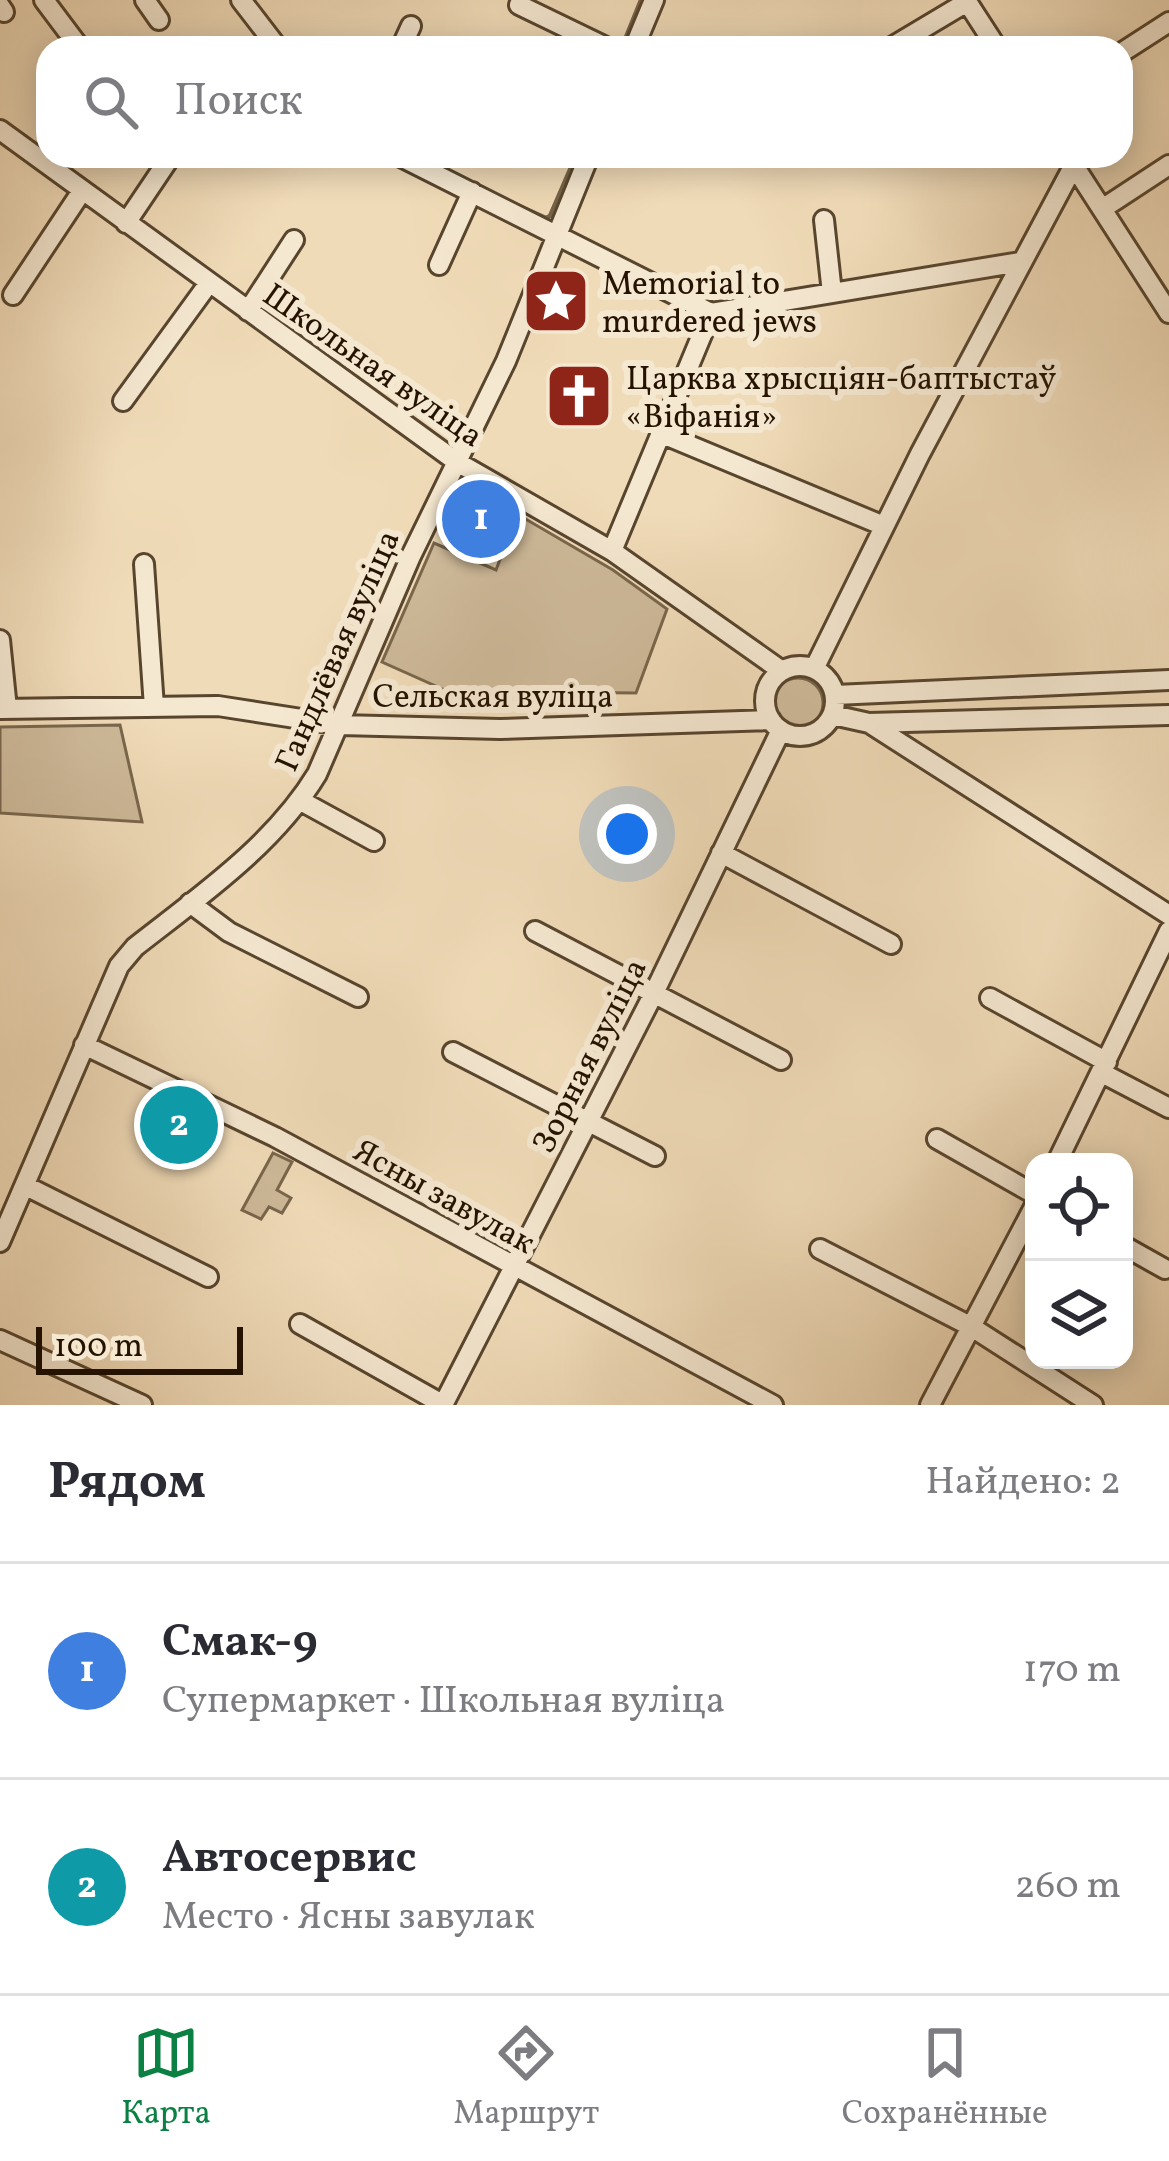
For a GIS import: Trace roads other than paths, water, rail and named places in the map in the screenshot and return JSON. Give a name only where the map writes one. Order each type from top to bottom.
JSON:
[{"type":"street","points":[[44,0],[71,36]]},
{"type":"street","points":[[145,0],[159,20]]},
{"type":"street","points":[[241,0],[269,36]]},
{"type":"street","points":[[639,36],[654,0]]},
{"type":"street","points":[[912,36],[969,5],[993,0]]},
{"type":"street","points":[[519,5],[583,36]]},
{"type":"street","points":[[969,5],[989,36]]},
{"type":"street","points":[[1133,45],[1169,22]]},
{"type":"street","points":[[406,36],[411,26]]},
{"type":"street","name":"Школьная вуліца","points":[[0,130],[36,156]]},
{"type":"street","points":[[1102,209],[1169,165]]},
{"type":"street","name":"Школьная вуліца","points":[[52,168],[457,462],[612,551],[782,671]]},
{"type":"street","points":[[126,223],[163,168]]},
{"type":"street","points":[[423,168],[711,313],[1020,262]]},
{"type":"street","name":"Гандлёвая вуліца","points":[[0,1242],[119,966],[301,801],[340,724],[411,556],[506,361],[584,168]]},
{"type":"street","points":[[814,669],[1067,168]]},
{"type":"street","points":[[1076,168],[1168,310]]},
{"type":"street","points":[[13,295],[82,190]]},
{"type":"street","points":[[439,266],[472,192]]},
{"type":"street","points":[[824,220],[832,293]]},
{"type":"street","points":[[248,311],[294,240]]},
{"type":"street","points":[[123,400],[209,283]]},
{"type":"street","points":[[612,551],[711,313]]},
{"type":"street","points":[[660,433],[884,526]]},
{"type":"street","points":[[144,564],[154,706]]},
{"type":"street","points":[[0,640],[4,709]]},
{"type":"street","points":[[776,725],[806,736],[818,732],[834,705],[831,685],[814,669],[803,666],[782,671]]},
{"type":"street","name":"Зорная вуліца","points":[[443,1405],[721,853],[776,725],[766,693],[782,671]]},
{"type":"street","points":[[834,705],[1169,680]]},
{"type":"street","points":[[834,705],[1169,915]]},
{"type":"street","name":"Сельская вуліца","points":[[4,709],[218,706],[340,724],[500,729],[776,725]]},
{"type":"street","points":[[869,724],[1169,715]]},
{"type":"street","points":[[301,801],[374,841]]},
{"type":"street","points":[[721,853],[891,944]]},
{"type":"street","points":[[190,903],[229,932],[358,997]]},
{"type":"street","points":[[535,931],[781,1060]]},
{"type":"street","points":[[1062,1153],[1169,931]]},
{"type":"street","points":[[990,998],[1169,1108]]},
{"type":"street","name":"Ясны завулак","points":[[84,1045],[275,1136],[773,1405]]},
{"type":"street","points":[[453,1052],[655,1156]]},
{"type":"street","points":[[937,1138],[1025,1189]]},
{"type":"street","points":[[26,1186],[208,1277]]},
{"type":"street","points":[[930,1405],[1025,1224]]},
{"type":"street","points":[[820,1249],[970,1326],[1093,1405]]},
{"type":"street","points":[[1133,1251],[1165,1269]]},
{"type":"street","points":[[300,1324],[443,1405]]},
{"type":"street","points":[[0,1340],[142,1405]]},
{"type":"waterway","points":[[626,36],[641,0]]},
{"type":"waterway","points":[[517,205],[550,216],[571,168]]},
{"type":"place","name":"Memorial to murdered jews","points":[[556,301]]},
{"type":"place","name":"Царква хрысціян-баптыстаў «Віфанія»","points":[[579,396]]},
{"type":"place","name":"Смак-9","points":[[481,519]]},
{"type":"place","name":"Автосервис","points":[[179,1125]]}]
